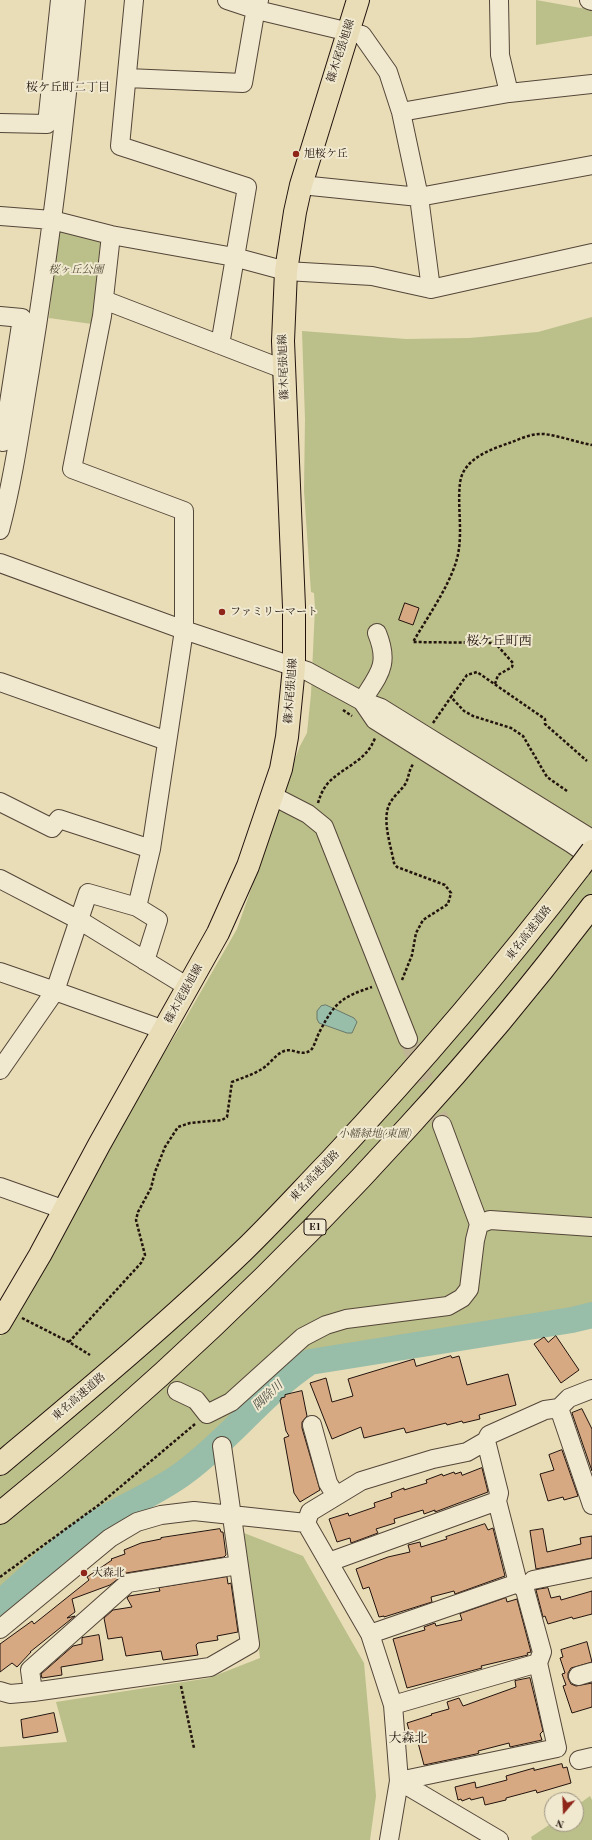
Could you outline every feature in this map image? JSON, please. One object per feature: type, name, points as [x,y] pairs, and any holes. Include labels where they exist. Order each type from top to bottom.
[{"type":"main road","name":"篠木尾張旭線","points":[[4,1317],[65,1210],[99,1145],[230,909],[248,866],[273,796],[287,737],[294,667],[294,606],[283,369],[286,271],[295,212],[301,185],[358,0]]},
{"type":"main road","name":"東名高速道路","points":[[0,1464],[166,1321],[242,1251],[296,1196],[379,1109],[446,1034],[520,945],[588,859]]},
{"type":"main road","name":"E1","points":[[0,1512],[94,1435],[186,1354],[293,1250],[360,1180],[494,1031],[555,956],[592,906]]},
{"type":"street","points":[[0,122],[47,124],[60,0]]},
{"type":"street","points":[[0,530],[15,465],[40,310],[64,124],[76,0]]},
{"type":"street","points":[[134,0],[128,78],[120,146],[247,187],[220,345]]},
{"type":"street","points":[[227,0],[258,5],[347,32],[362,35],[388,72],[400,112],[419,197],[431,289]]},
{"type":"street","points":[[499,0],[500,55],[509,93]]},
{"type":"street","points":[[128,78],[243,83],[254,19],[258,5]]},
{"type":"street","points":[[400,112],[509,93],[592,84]]},
{"type":"street","points":[[301,185],[419,197],[592,165]]},
{"type":"street","points":[[0,216],[52,220],[111,235],[234,257],[286,271],[372,276],[431,289],[592,253]]},
{"type":"street","points":[[111,235],[104,300],[72,469],[184,511],[184,630],[151,849],[137,907]]},
{"type":"street","points":[[104,300],[283,369]]},
{"type":"street","points":[[0,316],[22,318],[3,442],[0,441]]},
{"type":"street","points":[[0,563],[184,630],[294,667],[323,679],[362,701],[381,708],[592,839]]},
{"type":"street","points":[[362,701],[380,672],[384,658],[382,646],[377,633]]},
{"type":"street","points":[[0,682],[167,741]]},
{"type":"street","points":[[362,701],[375,720],[572,844],[588,859]]},
{"type":"street","points":[[273,796],[315,819],[324,827],[408,1039]]},
{"type":"street","points":[[0,802],[52,828],[59,819],[151,849]]},
{"type":"street","points":[[0,879],[79,920],[188,987]]},
{"type":"street","points":[[0,1070],[55,990],[88,893],[137,907],[158,920],[145,961]]},
{"type":"street","points":[[0,972],[55,990],[164,1030]]},
{"type":"street","points":[[177,1391],[196,1400],[207,1414],[231,1402],[303,1337],[326,1325],[346,1320],[448,1306],[462,1298],[469,1289],[475,1240],[479,1224],[442,1125]]},
{"type":"street","points":[[0,1187],[65,1210]]},
{"type":"street","points":[[479,1224],[490,1220],[592,1227]]},
{"type":"street","points":[[306,1523],[310,1512],[361,1481],[433,1458],[467,1452],[486,1441],[489,1435],[545,1410],[559,1408],[569,1398],[592,1389]]},
{"type":"street","points":[[559,1408],[592,1505]]},
{"type":"street","points":[[312,1425],[328,1484],[336,1496]]},
{"type":"street","points":[[399,1781],[557,1748],[538,1663],[542,1652],[525,1590],[526,1582],[497,1501],[499,1493],[486,1441]]},
{"type":"street","points":[[0,1691],[10,1694],[33,1692],[210,1667],[250,1644],[222,1446]]},
{"type":"street","points":[[329,1562],[497,1501]]},
{"type":"street","points":[[0,1629],[110,1538],[138,1522],[161,1515],[194,1511],[306,1523]]},
{"type":"street","points":[[306,1523],[370,1634],[393,1705],[399,1781],[389,1840]]},
{"type":"street","points":[[33,1692],[30,1670],[128,1582],[238,1565]]},
{"type":"street","points":[[370,1634],[526,1582],[592,1568]]},
{"type":"street","points":[[393,1705],[538,1663]]},
{"type":"street","points":[[399,1781],[499,1840]]},
{"type":"path","points":[[495,684],[498,675],[512,667],[513,663],[495,643],[414,642],[448,580],[456,561],[459,543],[460,482],[464,470],[472,461],[487,451],[530,436],[543,434],[592,445]]},
{"type":"path","points":[[425,735],[467,675],[477,672],[545,719],[546,724],[587,761]]},
{"type":"path","points":[[451,697],[464,710],[473,716],[511,728],[523,736],[547,777],[567,791]]},
{"type":"path","points":[[315,819],[317,804],[325,787],[348,766],[364,757],[370,750],[377,733]]},
{"type":"path","points":[[69,1342],[141,1263],[144,1255],[136,1220],[138,1212],[151,1188],[155,1172],[165,1147],[178,1127],[222,1120],[226,1117],[232,1082],[256,1073],[282,1052],[289,1050],[303,1054],[309,1052],[335,1005],[352,993],[389,990],[402,981],[412,955],[416,933],[423,920],[448,904],[451,893],[445,885],[397,867],[394,863],[386,819],[388,806],[394,796],[406,783],[409,769],[418,757]]},
{"type":"path","points":[[4,1317],[69,1342],[90,1355]]},
{"type":"path","points":[[0,1577],[100,1504],[207,1414]]},
{"type":"path","points":[[178,1671],[194,1748]]},
{"type":"green space","points":[[536,0],[592,10],[592,36],[536,45]]},
{"type":"green space","name":"桜ヶ丘公園","points":[[58,229],[101,237],[92,324],[49,318]]},
{"type":"green space","name":"小幡緑地(東園)","points":[[592,317],[592,1319],[549,1328],[290,1368],[209,1443],[162,1482],[79,1531],[0,1598],[0,1337],[110,1140],[184,1021],[237,929],[260,864],[274,813],[300,746],[307,733],[311,694],[315,608],[314,593],[311,592],[304,491],[305,419],[302,331],[406,339],[469,338],[538,332]]},
{"type":"green space","points":[[244,1533],[303,1556],[364,1663],[376,1796],[370,1840],[0,1840],[0,1747],[67,1742],[56,1702],[209,1678],[260,1658]]},
{"type":"green space","points":[[590,1796],[592,1800],[592,1840],[532,1840],[531,1837],[544,1828],[544,1832],[584,1832],[584,1800]]},
{"type":"shaded area","points":[[326,1005],[354,1018],[357,1022],[352,1033],[347,1033],[319,1023],[317,1019],[317,1011],[321,1006]]},
{"type":"building","points":[[405,603],[419,608],[413,625],[399,620]]},
{"type":"building","points":[[556,1336],[579,1370],[561,1383],[534,1344],[544,1337],[548,1342]]},
{"type":"building","points":[[451,1356],[452,1358],[459,1356],[467,1385],[508,1374],[516,1405],[479,1415],[480,1419],[463,1423],[462,1421],[447,1425],[446,1423],[406,1433],[404,1428],[364,1438],[361,1427],[332,1439],[310,1383],[326,1378],[332,1402],[353,1396],[348,1379],[414,1359],[416,1366]]},
{"type":"building","points":[[302,1391],[307,1416],[302,1422],[302,1428],[320,1490],[300,1502],[294,1493],[284,1438],[289,1436],[286,1431],[280,1400],[281,1398],[285,1397],[285,1395]]},
{"type":"building","points":[[582,1409],[592,1429],[592,1471],[572,1413]]},
{"type":"building","points":[[562,1450],[578,1496],[564,1500],[563,1497],[548,1501],[540,1474],[554,1470],[549,1455]]},
{"type":"building","points":[[482,1468],[488,1492],[435,1512],[435,1510],[424,1514],[423,1510],[394,1519],[395,1523],[376,1529],[378,1533],[351,1543],[350,1538],[337,1542],[329,1519],[348,1513],[349,1516],[375,1507],[374,1503],[392,1497],[391,1493],[404,1488],[404,1490],[427,1483],[426,1480],[442,1474],[443,1476],[454,1472],[455,1474],[461,1472],[462,1475]]},
{"type":"building","points":[[485,1524],[488,1530],[493,1528],[505,1576],[455,1594],[454,1591],[431,1597],[432,1602],[384,1617],[379,1617],[369,1587],[363,1589],[356,1569],[388,1557],[410,1552],[408,1545],[420,1542],[421,1547],[447,1539],[446,1537]]},
{"type":"building","points":[[220,1529],[221,1532],[223,1532],[226,1555],[224,1557],[126,1573],[110,1585],[72,1599],[75,1612],[67,1618],[75,1616],[30,1652],[17,1667],[12,1663],[0,1672],[0,1644],[32,1621],[34,1624],[89,1580],[87,1577],[112,1560],[111,1559],[125,1554],[124,1550],[141,1543],[161,1538]]},
{"type":"building","points":[[543,1529],[547,1552],[581,1544],[580,1538],[592,1536],[592,1558],[536,1569],[530,1531]]},
{"type":"building","points":[[227,1577],[228,1584],[231,1583],[238,1632],[217,1636],[218,1640],[198,1643],[196,1645],[198,1655],[163,1660],[161,1651],[126,1656],[122,1637],[108,1639],[104,1618],[113,1610],[132,1607],[127,1598],[129,1596],[160,1591],[159,1588]]},
{"type":"building","points":[[548,1588],[551,1598],[560,1596],[561,1600],[592,1591],[592,1614],[573,1619],[572,1617],[548,1624],[545,1616],[543,1617],[536,1590]]},
{"type":"building","points":[[506,1598],[507,1602],[517,1599],[531,1652],[527,1653],[528,1655],[481,1666],[482,1668],[407,1688],[393,1639],[425,1630],[424,1627],[435,1623],[436,1626],[462,1620],[460,1614]]},
{"type":"building","points":[[99,1635],[103,1660],[61,1667],[62,1675],[42,1678],[41,1674],[73,1646],[82,1644],[82,1638]]},
{"type":"building","points":[[587,1642],[592,1662],[571,1668],[568,1673],[568,1678],[571,1684],[576,1686],[592,1683],[592,1707],[572,1713],[563,1686],[566,1685],[562,1674],[565,1673],[560,1658],[563,1657],[561,1650]]},
{"type":"building","points":[[530,1678],[543,1731],[540,1734],[542,1740],[510,1747],[509,1743],[478,1751],[479,1753],[476,1754],[424,1765],[417,1739],[412,1740],[407,1723],[449,1709],[447,1702],[459,1698],[463,1706],[516,1687],[515,1681]]},
{"type":"building","points":[[54,1713],[58,1732],[23,1738],[21,1720]]},
{"type":"building","points":[[562,1764],[563,1768],[567,1767],[571,1783],[537,1793],[536,1790],[485,1805],[483,1797],[471,1800],[470,1798],[462,1801],[461,1799],[458,1800],[455,1787],[475,1782],[476,1788],[507,1780],[506,1776],[534,1768],[534,1770]]},
{"type":"waterway","name":"隅除川","points":[[0,1603],[57,1552],[93,1525],[163,1487],[185,1472],[217,1445],[277,1388],[310,1362],[572,1320],[592,1315]]},
{"type":"tunnel","points":[[408,1039],[442,1125]]},
{"type":"place","name":"旭桜ケ丘","points":[[296,154]]},
{"type":"place","name":"ファミリーマート","points":[[222,612]]},
{"type":"place","name":"大森北","points":[[84,1573]]},
{"type":"district","name":"桜ケ丘町二丁目","points":[[68,88]]},
{"type":"district","name":"桜ケ丘町西","points":[[499,642]]},
{"type":"district","name":"大森北","points":[[408,1739]]}]
